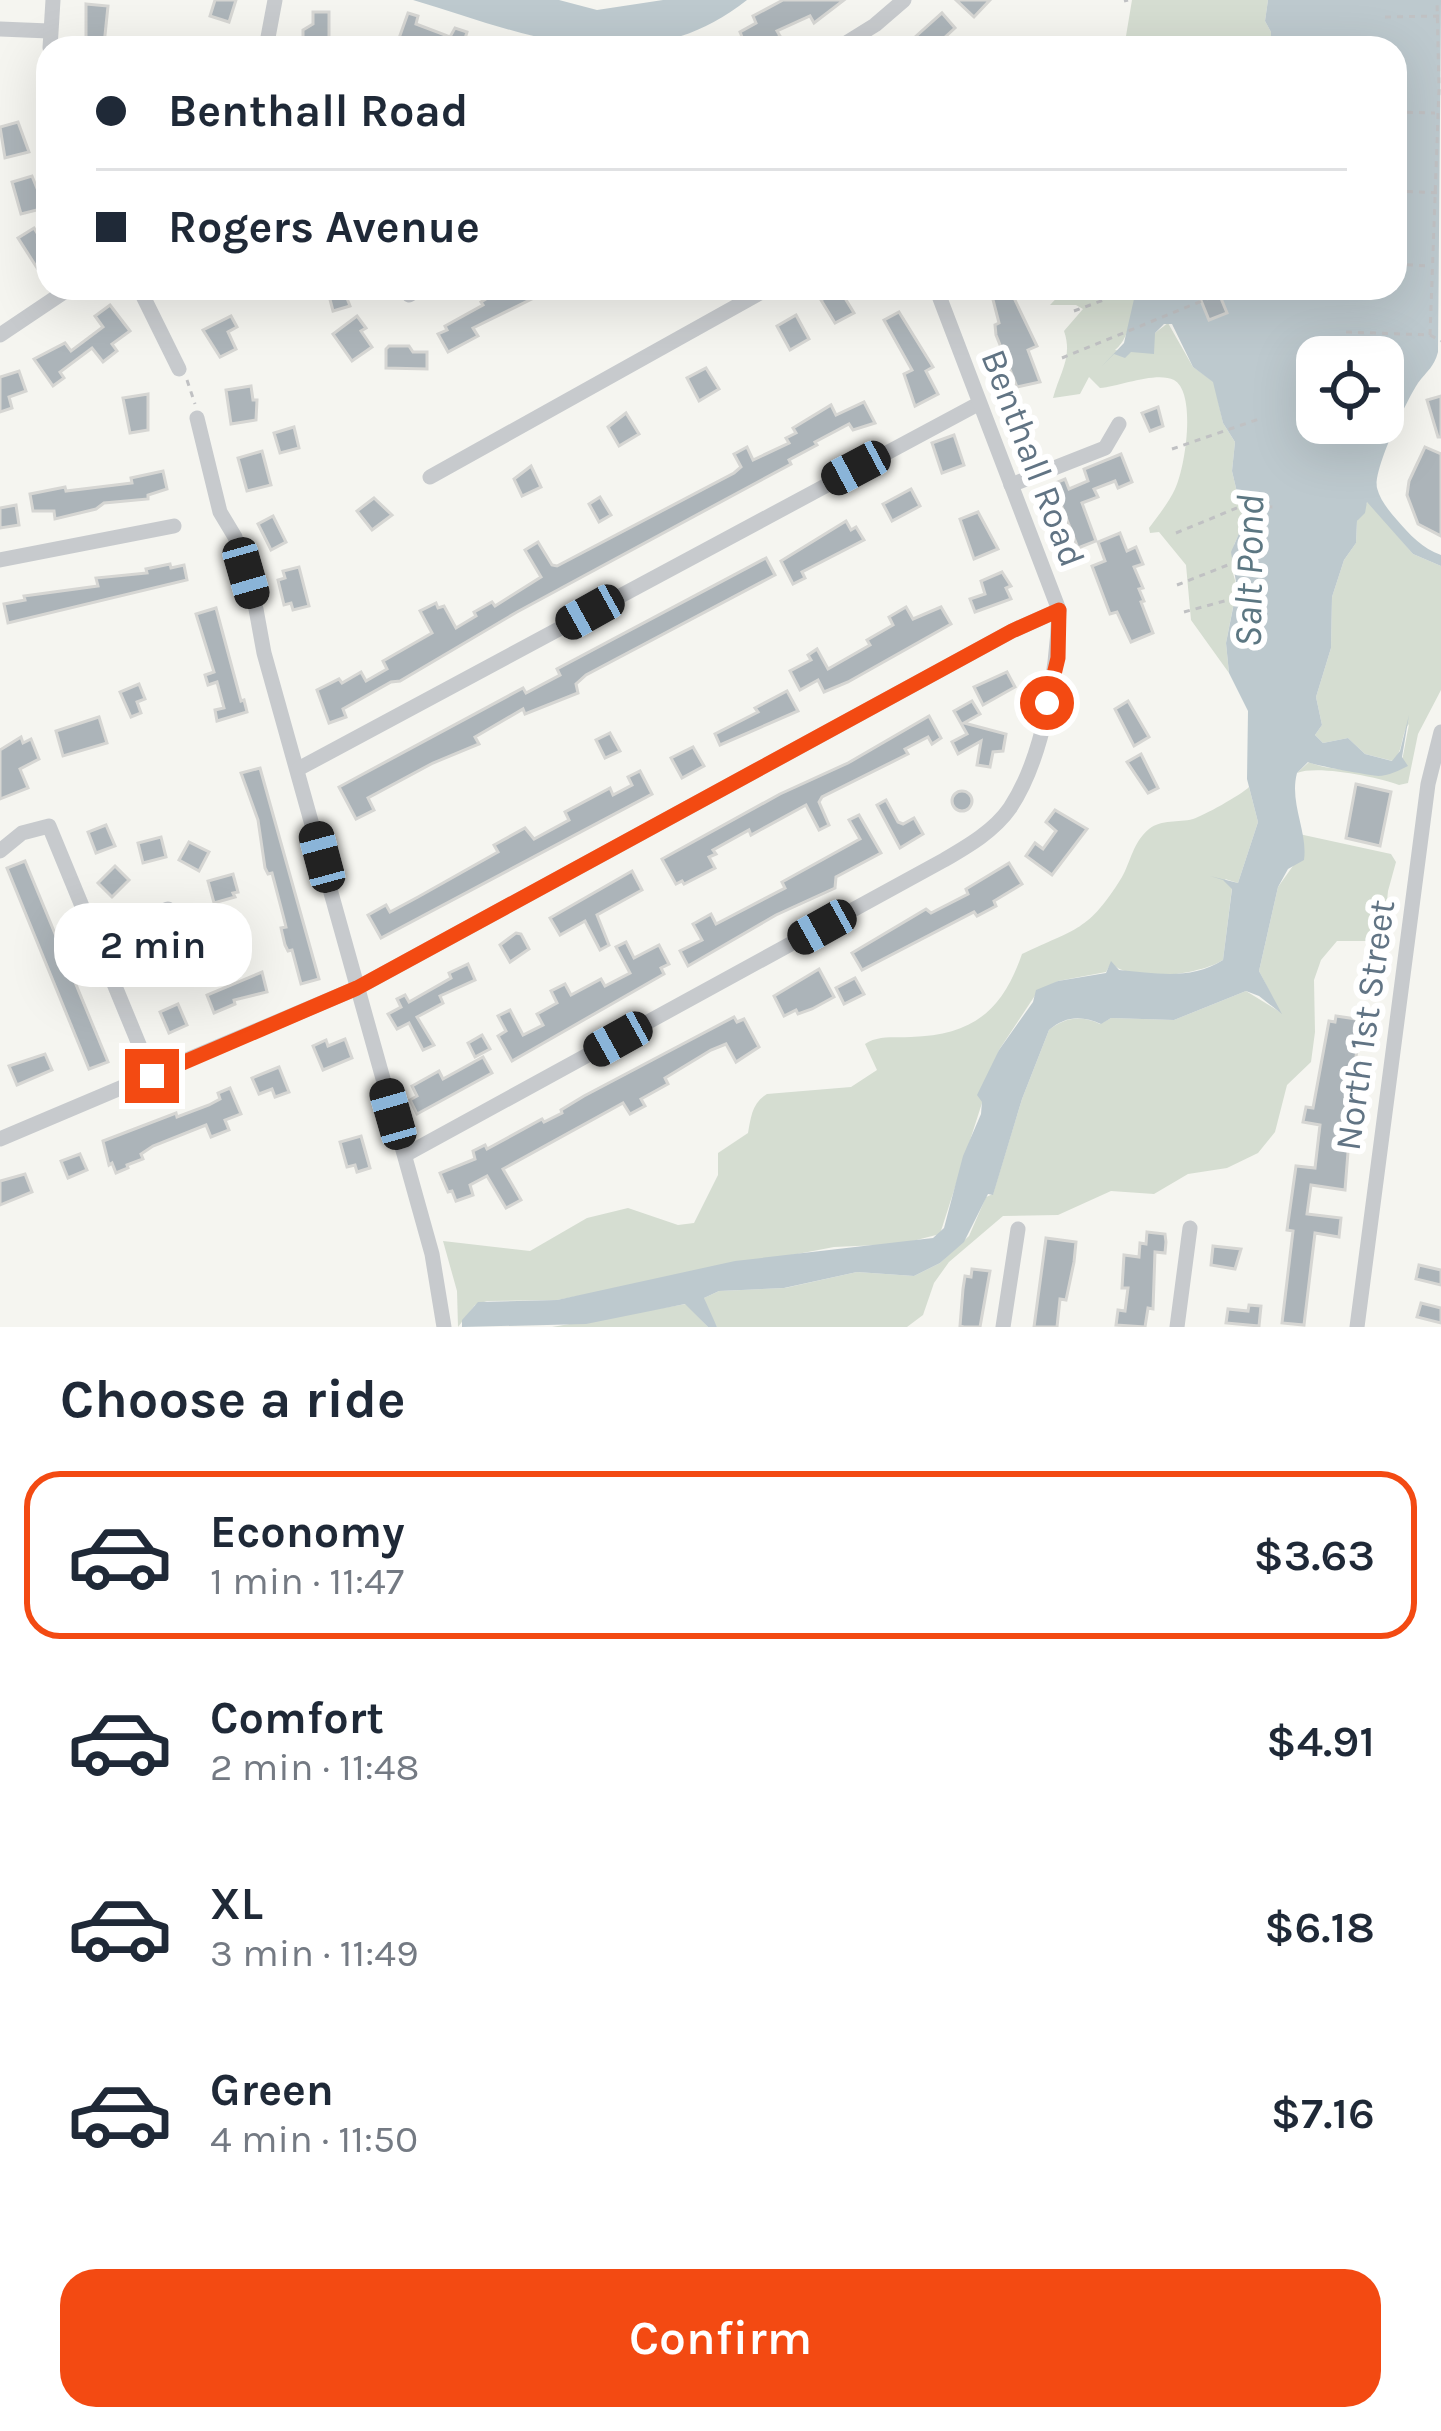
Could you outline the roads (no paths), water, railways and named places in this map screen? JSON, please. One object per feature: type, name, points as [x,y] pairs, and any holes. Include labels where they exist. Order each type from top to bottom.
[{"type":"street","points":[[50,36],[53,0]]},
{"type":"street","points":[[268,36],[275,0]]},
{"type":"street","points":[[857,36],[904,0]]},
{"type":"street","points":[[0,29],[36,36]]},
{"type":"street","points":[[0,335],[52,300]]},
{"type":"street","points":[[145,300],[179,369]]},
{"type":"street","points":[[430,477],[747,300]]},
{"type":"street","name":"Benthall Road","points":[[405,1155],[978,840],[1007,811],[1025,780],[1058,658],[1059,610],[940,300]]},
{"type":"street","points":[[298,770],[978,404]]},
{"type":"street","points":[[197,418],[220,512],[235,537],[251,591],[264,653],[405,1155],[436,1272],[444,1327]]},
{"type":"street","points":[[1011,485],[1105,448],[1119,424]]},
{"type":"street","points":[[0,560],[174,526]]},
{"type":"street","points":[[0,1139],[357,988],[1012,631],[1059,610]]},
{"type":"street","name":"North 1st Street","points":[[1357,1327],[1428,784],[1441,732]]},
{"type":"street","points":[[0,851],[22,833],[49,826],[152,1076]]},
{"type":"street","points":[[94,940],[169,909]]},
{"type":"street","points":[[1177,1327],[1190,1228]]},
{"type":"street","points":[[1003,1327],[1018,1229]]},
{"type":"water","points":[[413,0],[559,0],[597,10],[663,0],[747,0],[706,26],[679,36],[533,36]]},
{"type":"water","name":"Salt Pond","points":[[1268,0],[1441,0],[1438,352],[1404,410],[1404,336],[1296,336],[1296,444],[1389,444],[1377,488],[1406,531],[1441,555],[1441,566],[1413,554],[1367,502],[1357,521],[1356,543],[1344,560],[1332,597],[1331,648],[1316,697],[1322,725],[1315,735],[1323,743],[1348,738],[1365,754],[1392,761],[1400,751],[1409,715],[1402,757],[1408,766],[1378,776],[1308,762],[1297,773],[1295,795],[1304,860],[1288,869],[1278,887],[1259,971],[1282,1014],[1246,991],[1174,1020],[1111,1018],[1101,1024],[1074,1018],[1055,1025],[1022,1099],[993,1195],[988,1194],[964,1242],[940,1263],[914,1276],[857,1272],[784,1288],[719,1291],[704,1298],[717,1327],[708,1327],[685,1304],[586,1324],[462,1327],[462,1320],[478,1302],[557,1300],[735,1261],[933,1238],[944,1228],[963,1156],[981,1114],[977,1095],[1036,990],[1106,973],[1111,961],[1119,970],[1172,974],[1198,971],[1223,960],[1232,889],[1210,876],[1238,883],[1258,822],[1247,779],[1248,711],[1229,673],[1226,643],[1237,588],[1231,552],[1244,522],[1232,471],[1235,442],[1223,423],[1213,382],[1193,367],[1172,324],[1164,324],[1155,333],[1154,354],[1131,352],[1125,358],[1114,354],[1102,366],[1124,343],[1134,300],[1407,300],[1407,36],[1271,36],[1265,21]]}]
